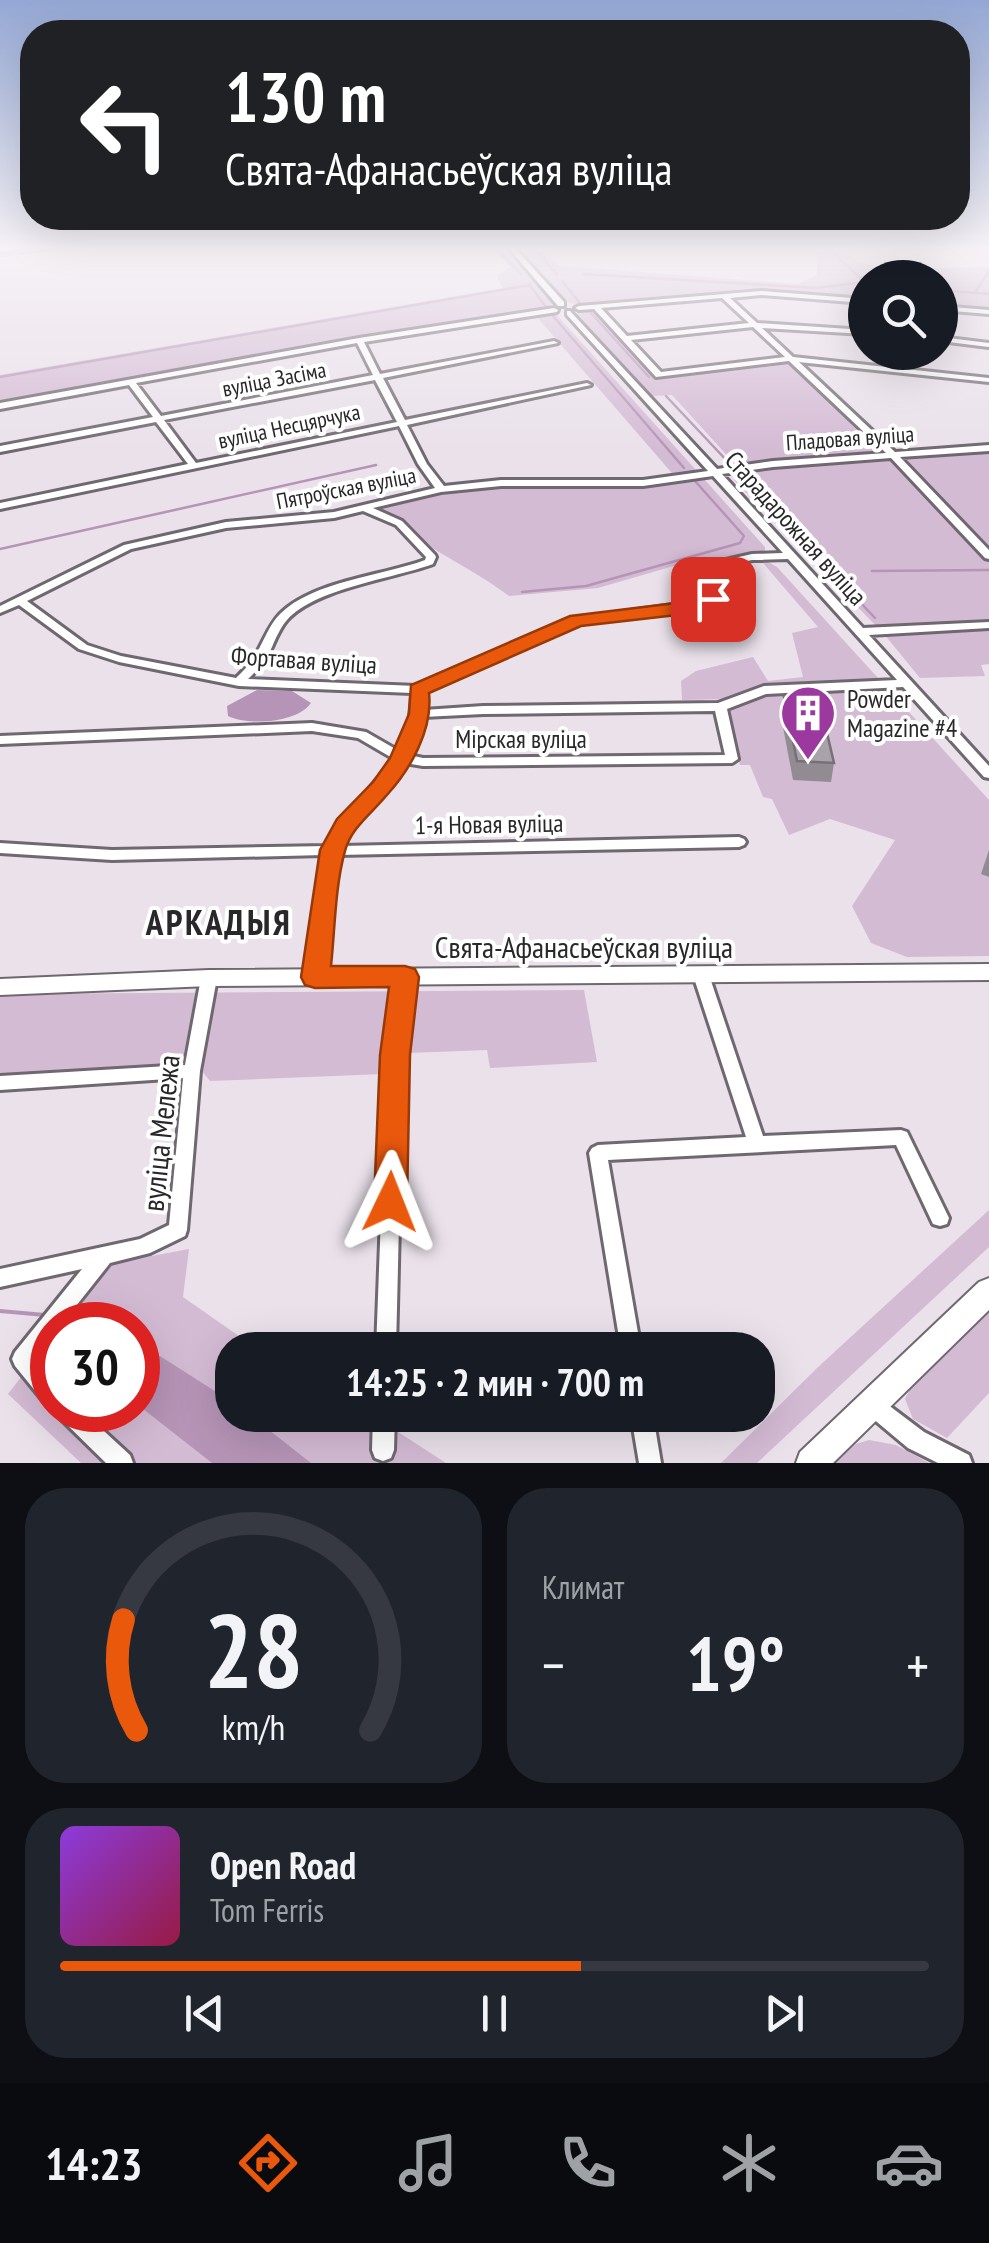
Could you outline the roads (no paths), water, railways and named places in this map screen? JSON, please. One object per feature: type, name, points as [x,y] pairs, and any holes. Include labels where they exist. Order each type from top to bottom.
[{"type":"street","points":[[0,406],[359,340],[531,314]]},
{"type":"street","name":"Старадарожная вуліца","points":[[571,314],[989,774]]},
{"type":"street","points":[[603,314],[659,375],[790,359],[989,380]]},
{"type":"street","points":[[744,314],[892,454],[989,556]]},
{"type":"street","points":[[625,338],[756,326],[848,331]]},
{"type":"street","points":[[359,340],[423,464],[441,489]]},
{"type":"street","name":"вуліца Засіма","points":[[0,449],[554,342]]},
{"type":"street","points":[[958,342],[989,345]]},
{"type":"street","points":[[131,382],[194,466]]},
{"type":"street","name":"вуліца Несцярчука","points":[[0,506],[587,385]]},
{"type":"street","name":"Пладовая вуліца","points":[[715,472],[989,448]]},
{"type":"street","name":"Пятроўская вуліца","points":[[0,610],[128,547],[226,526],[366,509],[441,489],[501,483],[643,483],[715,472]]},
{"type":"street","points":[[240,682],[258,662],[270,635],[288,612],[331,591],[382,580],[429,562],[431,557],[399,524],[366,509]]},
{"type":"street","name":"Фортавая вуліца","points":[[19,600],[98,654],[240,682],[418,690],[577,620],[704,604],[713,599],[707,575],[712,566],[752,557],[789,556]]},
{"type":"street","points":[[860,632],[989,625]]},
{"type":"street","points":[[420,714],[720,707],[764,690],[906,683]]},
{"type":"street","points":[[315,977],[332,850],[346,824],[381,788],[401,758],[420,714],[418,690]]},
{"type":"street","name":"Мірская вуліца","points":[[0,740],[312,727],[373,740],[401,758],[423,762],[732,759],[720,707]]},
{"type":"street","name":"1-я Новая вуліца","points":[[0,848],[112,855],[739,842]]},
{"type":"street","name":"Свята-Афанасьеўская вуліца","points":[[0,986],[209,978],[989,972]]},
{"type":"street","points":[[701,975],[756,1144]]},
{"type":"street","points":[[387,1332],[395,1055],[405,977]]},
{"type":"street","name":"вуліца Мележа","points":[[0,1278],[143,1247],[178,1230],[192,1070],[209,978]]},
{"type":"street","points":[[0,1082],[192,1070]]},
{"type":"street","points":[[628,1332],[598,1153],[901,1137],[940,1218]]},
{"type":"street","points":[[67,1302],[104,1256]]},
{"type":"street","points":[[811,1463],[989,1290]]},
{"type":"street","points":[[30,1349],[22,1359],[30,1369]]},
{"type":"street","points":[[872,1405],[916,1440],[961,1463]]},
{"type":"street","points":[[89,1432],[122,1463]]},
{"type":"street","points":[[384,1432],[384,1450]]},
{"type":"street","points":[[645,1432],[650,1463]]},
{"type":"waterway","points":[[0,377],[361,314]]},
{"type":"waterway","points":[[592,314],[649,377]]},
{"type":"waterway","points":[[553,316],[684,468]]},
{"type":"waterway","points":[[666,396],[729,463]]},
{"type":"waterway","points":[[0,549],[376,465]]},
{"type":"waterway","points":[[742,477],[787,525]]},
{"type":"waterway","points":[[522,592],[586,586],[740,543],[744,536],[695,481]]},
{"type":"waterway","points":[[792,530],[875,618]]},
{"type":"waterway","points":[[872,571],[989,570]]},
{"type":"waterway","points":[[0,1311],[30,1314]]},
{"type":"place","name":"Powder Magazine #4","points":[[808,762]]},
{"type":"district","name":"АРКАДЫЯ","points":[[219,922]]}]
